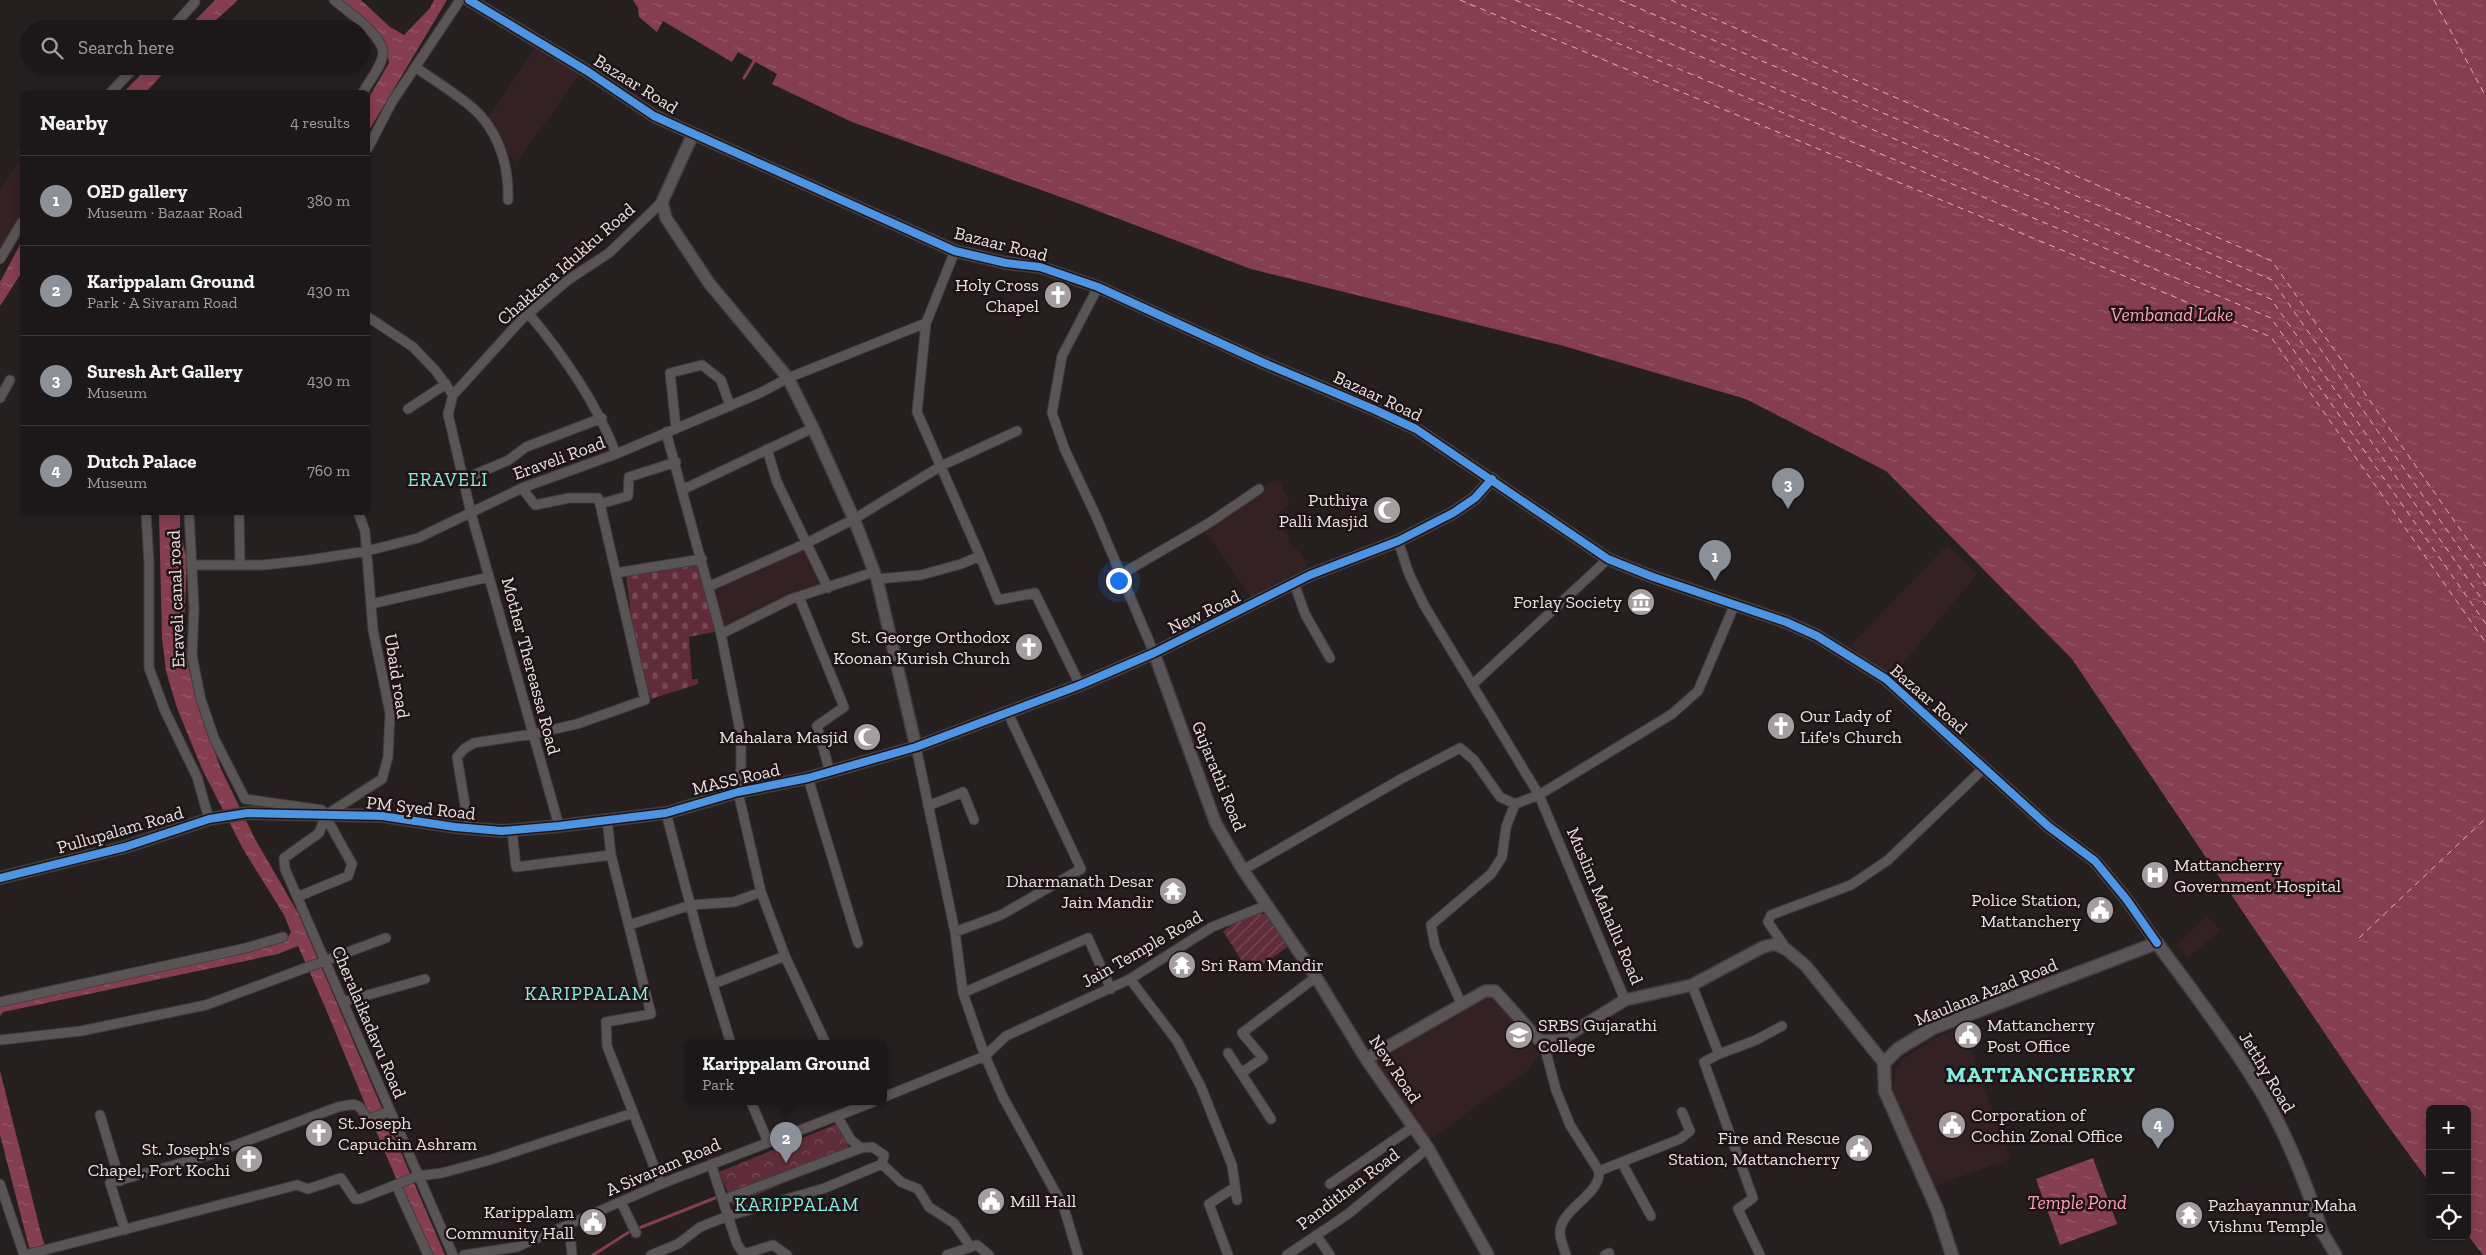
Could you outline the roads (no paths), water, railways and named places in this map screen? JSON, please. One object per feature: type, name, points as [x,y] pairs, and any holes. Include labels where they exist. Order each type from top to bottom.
[{"type":"main road","name":"Maulana Azad Road","points":[[1884,1063],[1898,1049],[1932,1028],[2157,944]]},
{"type":"main road","name":"Jetthy Road","points":[[2157,944],[2255,1081],[2277,1120],[2305,1184],[2322,1232]]},
{"type":"main road","points":[[1884,1063],[1885,1091],[1937,1209],[1952,1255]]},
{"type":"street","points":[[334,0],[357,20]]},
{"type":"street","points":[[370,144],[392,102],[460,0]]},
{"type":"street","name":"Bazaar Road","points":[[469,0],[587,70],[654,116],[692,134],[747,156],[956,251],[1006,263],[1040,267],[1098,287],[1399,421],[1416,429],[1492,479],[1608,559],[1734,606],[1786,622],[1817,636],[1886,679],[2048,826],[2095,861],[2127,900],[2157,944]]},
{"type":"street","points":[[179,20],[195,2]]},
{"type":"street","points":[[364,90],[380,65],[383,54],[381,44],[370,31]]},
{"type":"street","points":[[415,67],[479,114],[490,129],[504,160],[508,178],[508,200]]},
{"type":"street","points":[[113,90],[127,75]]},
{"type":"street","points":[[692,134],[662,202],[666,218],[709,283],[788,378],[854,519],[876,575],[916,746],[955,932],[963,993],[984,1056],[1003,1096],[1064,1208],[1078,1255]]},
{"type":"street","name":"Chakkara Idukku Road","points":[[453,395],[528,314],[568,280],[609,253],[662,202]]},
{"type":"street","points":[[0,259],[20,225]]},
{"type":"street","points":[[956,251],[926,323],[917,412],[998,600],[1035,592],[1080,685]]},
{"type":"street","points":[[1098,287],[1062,356],[1052,413],[1065,450],[1096,516],[1154,653]]},
{"type":"street","points":[[528,314],[546,335],[602,418],[616,454]]},
{"type":"street","points":[[370,321],[413,347],[436,371],[453,395],[448,414],[471,513]]},
{"type":"street","name":"Eraveli Road","points":[[191,565],[263,565],[367,551],[418,538],[522,488],[616,454],[730,406],[788,378],[926,323]]},
{"type":"street","points":[[676,428],[670,374],[702,365],[721,380],[730,406]]},
{"type":"street","points":[[0,398],[10,380]]},
{"type":"street","points":[[408,409],[446,384]]},
{"type":"street","points":[[464,479],[509,460],[526,448],[602,418]]},
{"type":"street","points":[[682,490],[813,428]]},
{"type":"street","points":[[710,586],[854,519],[941,466],[1018,431]]},
{"type":"street","points":[[666,432],[710,586],[721,634],[741,736],[741,767],[738,792],[761,892],[786,956],[824,1040]]},
{"type":"street","points":[[767,449],[777,482],[828,588]]},
{"type":"street","points":[[600,504],[628,496],[629,477],[676,462]]},
{"type":"street","name":"New Road","points":[[916,746],[1080,685],[1154,653],[1294,583],[1398,541],[1453,513],[1475,498],[1492,479]]},
{"type":"street","points":[[469,829],[457,757],[464,749],[474,743],[533,734],[578,724],[645,700],[598,498],[569,498],[536,505],[522,488]]},
{"type":"street","points":[[1120,575],[1209,523],[1259,489]]},
{"type":"street","name":"Mother Thereassa Road","points":[[471,513],[559,826]]},
{"type":"street","name":"Eraveli canal road","points":[[146,515],[150,564],[149,668],[165,711],[197,777],[209,820]]},
{"type":"street","name":"Eraveli canal road","points":[[189,515],[194,608],[192,656],[200,700],[214,738],[245,799],[322,810],[326,815]]},
{"type":"street","points":[[239,515],[240,565]]},
{"type":"street","name":"Ubaid road","points":[[326,815],[382,779],[388,757],[390,713],[373,630],[365,530],[359,515]]},
{"type":"street","name":"Muslim Mahallu Road","points":[[1398,541],[1409,574],[1424,605],[1539,794],[1625,1000],[1692,985],[1763,947],[1774,944],[1787,950]]},
{"type":"street","points":[[721,634],[799,597],[828,588],[876,575],[921,575],[961,564],[980,556]]},
{"type":"street","points":[[616,573],[702,559]]},
{"type":"street","points":[[1473,684],[1608,559]]},
{"type":"street","points":[[371,604],[489,577]]},
{"type":"street","points":[[1294,583],[1305,614],[1330,658]]},
{"type":"street","points":[[799,597],[844,707],[817,726],[830,772]]},
{"type":"street","points":[[1461,1003],[1435,946],[1431,926],[1491,874],[1502,857],[1506,827],[1515,804],[1539,794],[1672,714],[1698,691],[1734,606]]},
{"type":"street","name":"Gujarathi Road","points":[[1154,653],[1216,824],[1243,870],[1267,905]]},
{"type":"street","points":[[955,932],[1001,914],[1081,869],[1007,711]]},
{"type":"street","name":"MASS Road","points":[[559,826],[666,812],[738,792],[808,778],[916,746]]},
{"type":"street","points":[[1243,870],[1401,779],[1460,748],[1474,760],[1500,797],[1515,804]]},
{"type":"street","points":[[1884,1063],[1806,966],[1787,950],[1768,922],[1771,915],[1852,885],[1888,860],[1984,768]]},
{"type":"street","points":[[808,778],[858,943]]},
{"type":"street","points":[[928,806],[963,792],[974,820]]},
{"type":"street","points":[[666,812],[730,1040]]},
{"type":"street","name":"Pullupalam Road","points":[[0,878],[125,847],[209,820],[248,813]]},
{"type":"street","name":"PM Syed Road","points":[[248,813],[382,816],[469,829],[512,830],[559,826]]},
{"type":"street","points":[[297,897],[348,876],[352,864],[326,815]]},
{"type":"street","name":"Cheralaikadavu Road","points":[[326,815],[319,833],[284,858],[285,870],[322,960],[343,1002],[416,1177],[452,1255]]},
{"type":"street","points":[[607,819],[611,855],[651,1014],[606,1022],[607,1046],[660,1184]]},
{"type":"street","points":[[512,830],[516,867],[611,855]]},
{"type":"street","points":[[629,925],[691,905],[734,902],[761,892]]},
{"type":"street","name":"New Road","points":[[1267,905],[1316,977],[1366,1059],[1428,1148],[1488,1255]]},
{"type":"street","name":"Jain Temple Road","points":[[984,1056],[1006,1036],[1111,989],[1212,927],[1267,905]]},
{"type":"street","points":[[0,1002],[246,948],[283,937]]},
{"type":"street","points":[[0,1040],[81,1031],[206,1005],[322,960],[386,938]]},
{"type":"street","points":[[963,993],[1088,938],[1111,989]]},
{"type":"street","points":[[713,984],[786,956]]},
{"type":"street","points":[[1241,1073],[1262,1058],[1242,1033],[1316,977]]},
{"type":"street","points":[[343,1002],[425,979]]},
{"type":"street","points":[[1130,979],[1177,1041],[1197,1079],[1232,1165],[1237,1200]]},
{"type":"street","points":[[1692,985],[1719,1054]]},
{"type":"street","points":[[1366,1059],[1485,991],[1495,991],[1538,1039],[1543,1041],[1560,1040],[1625,1000]]},
{"type":"street","points":[[1760,1255],[1738,1209],[1753,1198],[1704,1062],[1719,1054],[1756,1040],[1782,1026]]},
{"type":"street","points":[[1543,1041],[1556,1090],[1570,1125],[1599,1171],[1598,1182],[1562,1226],[1561,1237],[1566,1255]]},
{"type":"street","points":[[1228,1052],[1270,1119]]},
{"type":"street","points":[[887,1096],[984,1056]]},
{"type":"street","points":[[124,1230],[110,1183],[203,1157],[338,1107],[356,1104],[361,1107],[367,1120],[389,1111]]},
{"type":"street","points":[[752,1105],[768,1142]]},
{"type":"street","name":"A Sivaram Road","points":[[464,1255],[517,1247],[660,1184],[837,1116],[851,1106]]},
{"type":"street","points":[[1599,1171],[1680,1140],[1690,1130],[1682,1112]]},
{"type":"street","points":[[0,1184],[27,1254],[297,1185],[308,1189],[341,1178],[355,1199],[396,1186],[416,1177],[442,1173],[490,1160],[633,1113]]},
{"type":"street","points":[[100,1115],[120,1180]]},
{"type":"street","points":[[837,1116],[851,1140],[861,1148]]},
{"type":"street","points":[[1330,1184],[1413,1127]]},
{"type":"street","points":[[723,1200],[861,1148],[872,1147],[884,1155],[882,1164]]},
{"type":"street","name":"Pandithan Road","points":[[1291,1254],[1348,1214],[1428,1148]]},
{"type":"street","points":[[1622,1163],[1651,1216]]},
{"type":"street","points":[[711,1164],[742,1254],[773,1246],[787,1255]]},
{"type":"street","points":[[651,1255],[678,1244],[700,1227],[728,1216],[825,1188],[882,1164]]},
{"type":"street","points":[[882,1164],[901,1182],[918,1189],[930,1207],[954,1223],[970,1246]]},
{"type":"street","points":[[396,1186],[428,1255]]},
{"type":"street","points":[[1228,1255],[1209,1204],[1235,1187]]},
{"type":"street","points":[[621,1202],[634,1230]]},
{"type":"street","points":[[569,1225],[572,1255]]},
{"type":"street","points":[[2322,1232],[2336,1255]]},
{"type":"street","points":[[1316,1235],[1330,1255]]},
{"type":"street","points":[[947,1255],[977,1244],[989,1255]]},
{"type":"water","points":[[215,0],[238,0],[216,20],[196,20]]},
{"type":"water","points":[[340,0],[361,0],[390,27],[404,35],[430,8],[434,0],[447,0],[370,129],[370,96],[389,63],[387,48],[370,27],[370,20],[363,20]]},
{"type":"water","name":"Vembanad Lake","points":[[633,0],[2486,0],[2486,1255],[2483,1255],[2471,1239],[2471,1105],[2426,1105],[2426,1178],[2380,1115],[2072,659],[1886,471],[1746,399],[1560,345],[1251,269],[1077,203],[852,122],[772,84],[777,74],[738,52],[732,62],[663,21],[657,32],[639,17],[638,8]]},
{"type":"water","points":[[140,75],[162,75],[148,90],[126,90]]},
{"type":"water","points":[[20,245],[20,275],[0,306],[0,282]]},
{"type":"water","points":[[159,515],[180,515],[180,531],[187,560],[184,628],[188,665],[199,709],[221,769],[255,839],[298,913],[445,1255],[431,1255],[396,1178],[298,946],[278,954],[3,1012],[0,1016],[0,1005],[241,951],[288,937],[291,932],[284,915],[243,849],[202,769],[177,708],[166,671],[162,638]]},
{"type":"water","points":[[0,1071],[48,1255],[33,1255],[32,1249],[29,1247],[0,1135]]},
{"type":"water","name":"Temple Pond","points":[[2093,1158],[2117,1224],[2060,1245],[2036,1179]]},
{"type":"waterway","points":[[744,78],[756,58]]},
{"type":"waterway","points":[[593,1255],[629,1232],[715,1198]]},
{"type":"place","name":"Holy Cross Chapel","points":[[1058,295]]},
{"type":"place","name":"Suresh Art Gallery","points":[[1788,509]]},
{"type":"place","name":"Puthiya Palli Masjid","points":[[1387,510]]},
{"type":"place","name":"OED gallery","points":[[1715,581]]},
{"type":"place","name":"Forlay Society","points":[[1641,602]]},
{"type":"place","name":"St. George Orthodox Koonan Kurish Church","points":[[1029,647]]},
{"type":"place","name":"Our Lady of Life's Church","points":[[1781,726]]},
{"type":"place","name":"Mahalara Masjid","points":[[867,737]]},
{"type":"place","name":"Mattancherry Government Hospital","points":[[2155,875]]},
{"type":"place","name":"Dharmanath Desar Jain Mandir","points":[[1173,891]]},
{"type":"place","name":"Police Station, Mattanchery","points":[[2100,910]]},
{"type":"place","name":"Sri Ram Mandir","points":[[1182,965]]},
{"type":"place","name":"SRBS Gujarathi College","points":[[1519,1035]]},
{"type":"place","name":"Mattancherry Post Office","points":[[1968,1035]]},
{"type":"place","name":"Corporation of Cochin Zonal Office","points":[[1952,1125]]},
{"type":"place","name":"St.Joseph Capuchin Ashram","points":[[319,1133]]},
{"type":"place","name":"Fire and Rescue Station, Mattancherry","points":[[1859,1148]]},
{"type":"place","name":"Dutch Palace","points":[[2158,1149]]},
{"type":"place","name":"St. Joseph's Chapel, Fort Kochi","points":[[249,1159]]},
{"type":"place","name":"Karippalam Ground","points":[[786,1163]]},
{"type":"place","name":"Mill Hall","points":[[991,1201]]},
{"type":"place","name":"Pazhayannur Maha Vishnu Temple","points":[[2189,1215]]},
{"type":"place","name":"Karippalam Community Hall","points":[[593,1222]]},
{"type":"district","name":"ERAVELI","points":[[448,479]]},
{"type":"district","name":"KARIPPALAM","points":[[587,993]]},
{"type":"district","name":"MATTANCHERRY","points":[[2041,1074]]},
{"type":"district","name":"KARIPPALAM","points":[[797,1204]]}]
